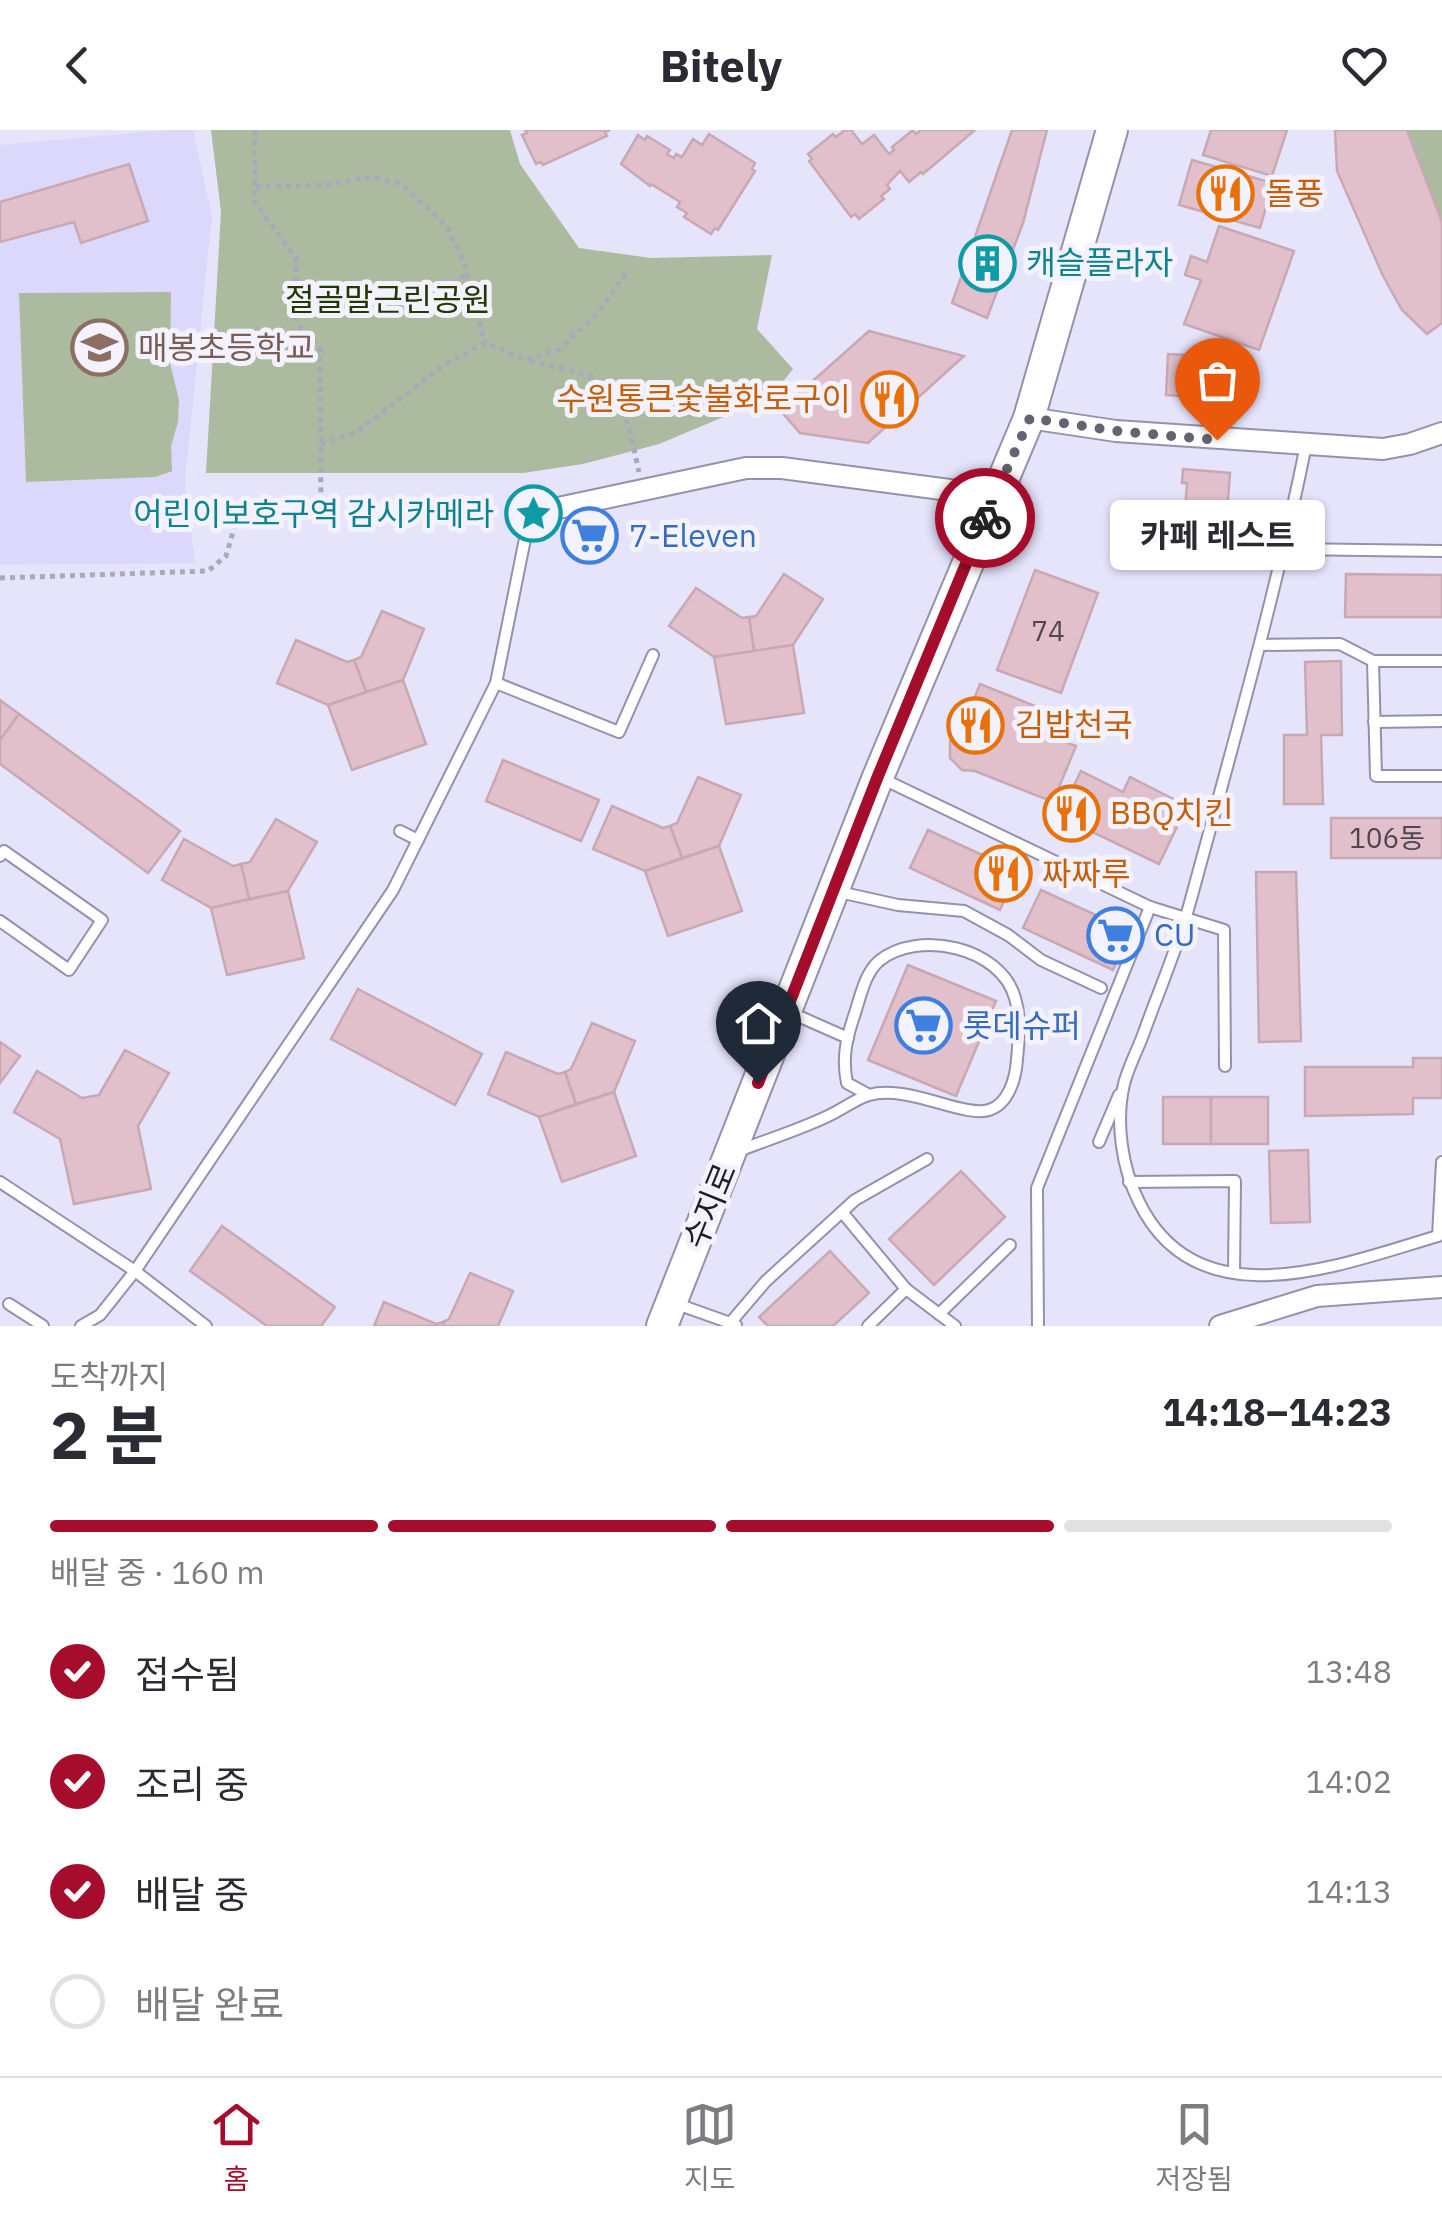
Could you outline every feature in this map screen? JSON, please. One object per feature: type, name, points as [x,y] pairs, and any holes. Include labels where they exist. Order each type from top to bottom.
[{"type":"main road","name":"수지로","points":[[667,1314],[878,776],[1030,418],[1112,130]]},
{"type":"street","points":[[1030,418],[1116,431],[1383,448],[1442,433]]},
{"type":"street","points":[[530,514],[746,468],[782,468],[995,496]]},
{"type":"street","points":[[1220,1326],[1317,1296],[1442,1287]]},
{"type":"lane","points":[[1099,1142],[1186,917],[1285,548],[1306,445]]},
{"type":"lane","points":[[81,1326],[100,1315],[135,1271],[393,890],[496,682],[530,514]]},
{"type":"lane","points":[[1285,548],[1442,550]]},
{"type":"lane","points":[[1260,645],[1340,644],[1373,661],[1442,662]]},
{"type":"lane","points":[[496,682],[619,732],[652,655]]},
{"type":"lane","points":[[1373,661],[1376,776],[1442,776]]},
{"type":"lane","points":[[1374,722],[1442,721]]},
{"type":"lane","points":[[878,776],[1150,907],[1224,930],[1225,1066]]},
{"type":"lane","points":[[400,831],[418,840]]},
{"type":"lane","points":[[0,856],[4,851],[102,920],[69,970],[0,921]]},
{"type":"lane","points":[[833,890],[898,906],[964,910],[1041,960],[1102,988]]},
{"type":"lane","points":[[1038,1326],[1037,1188],[1150,907]]},
{"type":"lane","points":[[938,944],[966,952],[995,969],[1015,995],[1020,1028],[1016,1067],[1006,1098],[990,1110],[973,1110],[912,1094],[870,1094],[847,1083],[842,1062],[866,981],[878,962],[905,948],[938,944]]},
{"type":"lane","points":[[786,1011],[848,1038]]},
{"type":"lane","points":[[1124,1085],[1123,1152],[1129,1182],[1152,1222],[1186,1257],[1208,1268],[1308,1274],[1438,1236],[1442,1162]]},
{"type":"lane","points":[[730,1154],[827,1117],[870,1094]]},
{"type":"lane","points":[[667,1314],[734,1324],[766,1281],[854,1200],[926,1159]]},
{"type":"lane","points":[[1129,1182],[1235,1181],[1234,1272]]},
{"type":"lane","points":[[0,1182],[135,1271],[206,1326]]},
{"type":"lane","points":[[842,1212],[906,1289],[955,1326]]},
{"type":"lane","points":[[939,1314],[1010,1246]]},
{"type":"lane","points":[[868,1326],[906,1289]]},
{"type":"lane","points":[[9,1304],[43,1326]]},
{"type":"path","points":[[256,130],[254,203],[296,258],[296,322],[320,349],[321,517]]},
{"type":"path","points":[[256,188],[325,185],[370,177],[401,184],[446,225],[466,274],[484,342]]},
{"type":"path","points":[[527,360],[559,349],[598,313],[629,268]]},
{"type":"path","points":[[296,307],[340,311],[408,303],[446,288],[466,274]]},
{"type":"path","points":[[484,342],[527,360],[598,380],[614,395],[625,418],[644,491]]},
{"type":"path","points":[[321,444],[357,432],[445,364],[484,342]]},
{"type":"path","points":[[0,578],[208,572],[226,556],[237,518]]},
{"type":"shaded area","name":"매봉초등학교","points":[[193,130],[212,216],[185,481],[195,563],[0,565],[0,145]]},
{"type":"green space","name":"절골말근린공원","points":[[211,130],[510,130],[520,164],[579,248],[651,258],[772,255],[757,329],[793,369],[771,397],[659,444],[583,464],[523,473],[206,473],[221,212]]},
{"type":"green space","points":[[1407,130],[1442,130],[1442,222]]},
{"type":"green space","points":[[171,292],[170,363],[179,400],[171,446],[172,471],[155,477],[26,482],[19,293]]},
{"type":"building","points":[[525,130],[610,130],[605,132],[607,136],[543,165],[536,164],[522,135],[527,133]]},
{"type":"building","points":[[851,130],[862,144],[874,135],[889,154],[913,130],[916,134],[921,130],[975,130],[909,182],[900,171],[887,185],[890,189],[881,196],[884,199],[859,219],[855,214],[851,217],[809,161],[812,159],[808,154],[833,134],[836,137]]},
{"type":"building","name":"캐슬플라자","points":[[1012,130],[1047,130],[1023,223],[987,318],[952,303]]},
{"type":"building","points":[[1211,130],[1287,130],[1272,176],[1203,155]]},
{"type":"building","points":[[1335,130],[1407,130],[1442,222],[1442,323],[1427,334],[1402,310],[1383,276],[1337,171]]},
{"type":"building","points":[[709,134],[755,163],[755,171],[718,230],[715,228],[711,234],[684,217],[687,213],[677,207],[680,202],[621,164],[638,135],[670,150],[667,154],[674,158],[676,154],[682,157],[693,139],[702,145]]},
{"type":"building","name":"돌풍","points":[[1192,160],[1273,183],[1260,228],[1179,205]]},
{"type":"building","points":[[129,164],[148,221],[81,243],[74,222],[0,242],[0,202]]},
{"type":"building","points":[[1219,226],[1294,251],[1259,350],[1184,324],[1201,280],[1185,275],[1191,256],[1207,262]]},
{"type":"building","points":[[869,331],[964,356],[868,443],[800,433],[780,410]]},
{"type":"building","points":[[1168,354],[1203,356],[1201,397],[1166,395]]},
{"type":"building","points":[[1183,469],[1230,473],[1224,553],[1182,550],[1187,483],[1182,483]]},
{"type":"building","points":[[1035,570],[1098,593],[1061,693],[997,670]]},
{"type":"building","points":[[784,574],[823,599],[793,645],[754,651],[749,617],[756,616]]},
{"type":"building","points":[[1346,574],[1442,575],[1442,617],[1345,617]]},
{"type":"building","points":[[696,588],[742,618],[749,617],[754,651],[714,657],[669,626]]},
{"type":"building","points":[[382,611],[424,629],[403,680],[366,692],[354,660],[361,657]]},
{"type":"building","points":[[296,640],[347,662],[354,660],[366,692],[328,705],[277,683]]},
{"type":"building","points":[[793,645],[804,713],[726,724],[714,657]]},
{"type":"building","points":[[1341,661],[1342,735],[1321,735],[1323,804],[1284,804],[1284,735],[1307,735],[1305,662]]},
{"type":"building","points":[[403,680],[426,744],[352,770],[328,705]]},
{"type":"building","points":[[980,684],[1035,706],[1025,731],[1042,738],[1043,733],[1076,746],[1053,802],[975,771],[962,770],[950,758],[950,741],[962,729]]},
{"type":"building","points":[[0,700],[19,714],[0,740]]},
{"type":"building","points":[[19,714],[180,831],[148,873],[0,764],[0,740]]},
{"type":"building","points":[[503,760],[599,800],[581,841],[486,801]]},
{"type":"building","points":[[1081,771],[1123,792],[1130,777],[1187,806],[1159,864],[1059,816]]},
{"type":"building","points":[[698,777],[741,795],[719,846],[682,858],[670,826],[677,823]]},
{"type":"building","points":[[612,806],[663,828],[670,826],[682,858],[645,871],[593,849]]},
{"type":"building","points":[[1331,818],[1442,818],[1442,858],[1331,858]]},
{"type":"building","points":[[276,819],[317,842],[288,891],[249,899],[241,864],[250,862]]},
{"type":"building","points":[[928,830],[1017,871],[1000,910],[910,868]]},
{"type":"building","points":[[184,839],[233,866],[241,864],[249,899],[211,908],[162,880]]},
{"type":"building","points":[[719,846],[742,911],[668,936],[645,871]]},
{"type":"building","points":[[1256,872],[1296,872],[1301,1041],[1259,1042]]},
{"type":"building","points":[[1041,890],[1131,931],[1113,970],[1023,928]]},
{"type":"building","points":[[288,891],[304,958],[227,975],[211,908]]},
{"type":"building","points":[[908,965],[996,1001],[956,1096],[868,1060]]},
{"type":"building","points":[[358,989],[482,1054],[455,1105],[331,1039]]},
{"type":"building","points":[[592,1023],[635,1041],[614,1092],[576,1104],[565,1072],[571,1069]]},
{"type":"building","points":[[0,1042],[20,1056],[0,1083]]},
{"type":"building","points":[[125,1050],[169,1073],[138,1126],[151,1189],[74,1204],[60,1139],[14,1112],[37,1071],[82,1098],[99,1095]]},
{"type":"building","points":[[506,1052],[558,1074],[565,1072],[576,1104],[539,1117],[488,1094]]},
{"type":"building","points":[[1413,1058],[1442,1058],[1442,1098],[1413,1098],[1413,1114],[1305,1116],[1305,1067],[1413,1067]]},
{"type":"building","points":[[614,1092],[636,1156],[562,1182],[539,1117]]},
{"type":"building","points":[[1163,1097],[1211,1097],[1211,1144],[1163,1144]]},
{"type":"building","points":[[1211,1097],[1268,1097],[1268,1144],[1211,1144]]},
{"type":"building","points":[[1308,1150],[1310,1222],[1271,1223],[1269,1151]]},
{"type":"building","points":[[961,1171],[1005,1217],[934,1285],[889,1239]]},
{"type":"building","points":[[222,1226],[335,1307],[321,1326],[267,1326],[190,1271]]},
{"type":"building","points":[[830,1251],[869,1293],[833,1326],[768,1326],[759,1317]]},
{"type":"building","points":[[470,1273],[513,1291],[498,1326],[444,1326]]},
{"type":"building","points":[[384,1302],[436,1324],[443,1322],[444,1326],[374,1326]]},
{"type":"way so far","points":[[985,518],[1030,418],[1217,440]]},
{"type":"place","name":"돌풍","points":[[1226,194]]},
{"type":"place","name":"캐슬플라자","points":[[987,263]]},
{"type":"place","name":"매봉초등학교","points":[[99,348]]},
{"type":"place","name":"수원통큰숯불화로구이","points":[[890,399]]},
{"type":"place","name":"카페 레스트","points":[[1217,440]]},
{"type":"place","name":"어린이보호구역 감시카메라","points":[[533,514]]},
{"type":"place","name":"7-Eleven","points":[[590,536]]},
{"type":"place","name":"김밥천국","points":[[976,725]]},
{"type":"place","name":"BBQ치킨","points":[[1071,813]]},
{"type":"place","name":"짜짜루","points":[[1003,874]]},
{"type":"place","name":"CU","points":[[1115,935]]},
{"type":"place","name":"롯데슈퍼","points":[[924,1026]]},
{"type":"route","points":[[758,1083],[878,776],[985,518]]}]
